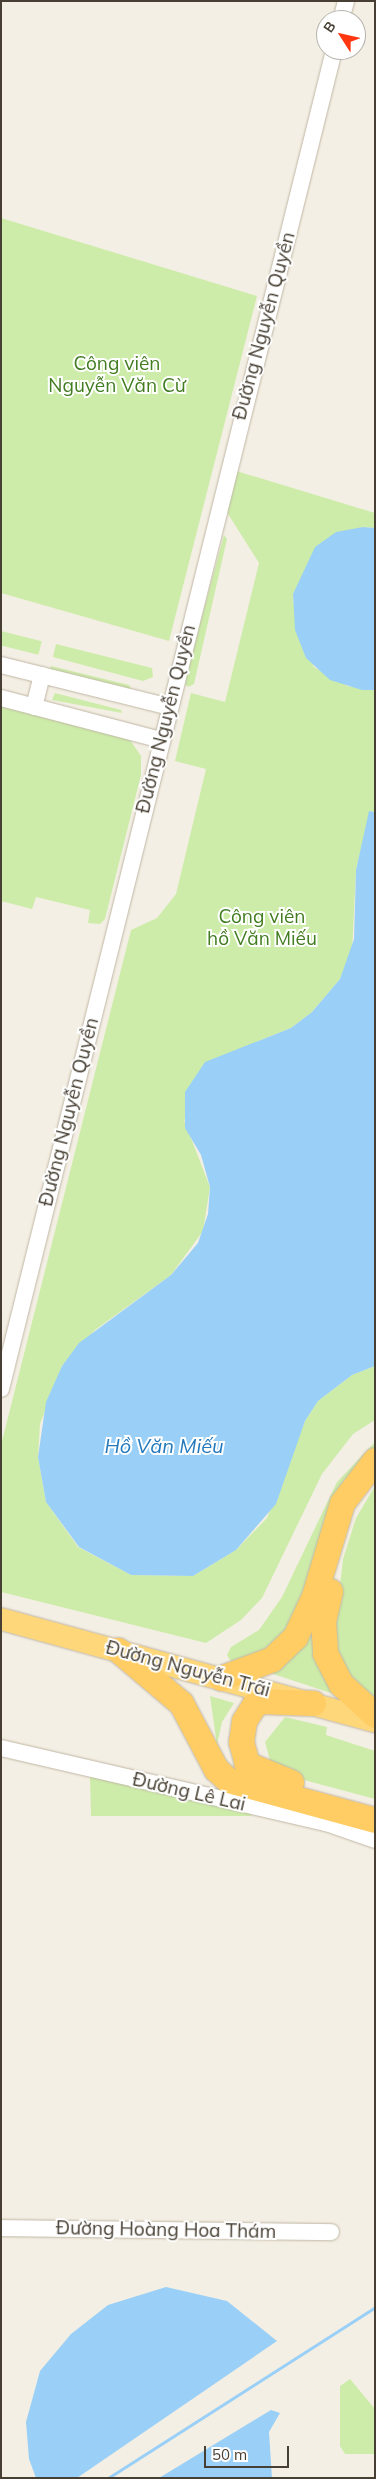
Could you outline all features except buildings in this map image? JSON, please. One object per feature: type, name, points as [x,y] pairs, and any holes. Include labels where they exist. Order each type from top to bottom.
[{"type":"highway","points":[[221,1678],[272,1659],[295,1637],[314,1596],[342,1503],[375,1460]]},
{"type":"highway","points":[[375,1478],[349,1522],[322,1633],[335,1675],[375,1715]]},
{"type":"highway","name":"Đường Nguyễn Trãi","points":[[1,1619],[375,1721]]},
{"type":"highway","points":[[118,1650],[181,1703],[212,1762],[228,1780],[375,1820]]},
{"type":"highway","points":[[313,1703],[267,1701],[254,1705],[242,1729],[244,1759],[269,1776],[375,1806]]},
{"type":"street","name":"Đường Nguyễn Quyền","points":[[1,1389],[332,60]]},
{"type":"street","points":[[1,665],[170,707]]},
{"type":"street","points":[[34,707],[42,674]]},
{"type":"street","points":[[1,698],[161,740]]},
{"type":"street","name":"Đường Lê Lai","points":[[1,1748],[326,1822],[375,1840]]},
{"type":"street","name":"Đường Hoàng Hoa Thám","points":[[1,2228],[332,2232]]},
{"type":"green space","name":"Công viên Nguyễn Văn Cừ","points":[[1,218],[257,296],[169,641],[1,593]]},
{"type":"green space","name":"Công viên hồ Văn Miếu","points":[[233,470],[375,513],[375,528],[363,527],[293,594],[296,630],[314,667],[347,686],[375,690],[375,812],[370,811],[356,870],[352,953],[340,979],[312,1012],[291,1028],[256,1042],[184,1120],[210,1187],[203,1231],[171,1275],[95,1330],[62,1366],[40,1424],[38,1457],[46,1502],[78,1547],[131,1575],[193,1576],[236,1550],[267,1518],[305,1421],[318,1401],[352,1375],[375,1366],[375,1420],[353,1434],[322,1474],[262,1598],[241,1620],[206,1643],[1,1592],[1,1445],[131,930],[157,918],[176,894],[206,769],[175,761],[191,693],[225,702],[259,563],[223,506]]},
{"type":"green space","points":[[224,535],[227,539],[194,684],[188,687],[184,683]]},
{"type":"green space","points":[[1,631],[42,641],[38,655],[1,645]]},
{"type":"green space","points":[[56,644],[152,668],[153,677],[143,681],[53,657]]},
{"type":"green space","points":[[51,666],[129,685],[132,690],[49,673]]},
{"type":"green space","points":[[55,693],[121,710],[122,713],[52,700]]},
{"type":"green space","points":[[1,703],[128,737],[141,756],[141,775],[105,919],[100,924],[88,923],[90,910],[36,897],[32,909],[1,901]]},
{"type":"green space","points":[[375,1442],[375,1452],[321,1548],[282,1643],[236,1663],[230,1660],[227,1655],[231,1647],[259,1630],[282,1597],[337,1482]]},
{"type":"green space","points":[[375,1486],[375,1701],[366,1699],[332,1656],[343,1559],[356,1518]]},
{"type":"green space","points":[[310,1628],[340,1696],[264,1671]]},
{"type":"green space","points":[[210,1696],[234,1703],[222,1722],[217,1745]]},
{"type":"green space","points":[[285,1717],[327,1727],[326,1735],[375,1751],[375,1799],[289,1776],[271,1764],[265,1742]]},
{"type":"green space","points":[[90,1776],[251,1812],[251,1816],[91,1816]]},
{"type":"green space","points":[[350,2379],[375,2409],[375,2454],[345,2454],[340,2446],[340,2386]]},
{"type":"water","points":[[363,527],[375,528],[375,690],[362,690],[330,680],[306,658],[295,630],[293,594],[315,547],[336,532]]},
{"type":"water","name":"Hồ Văn Miếu","points":[[369,811],[375,812],[375,1366],[352,1375],[318,1401],[305,1421],[276,1504],[236,1550],[193,1576],[131,1575],[79,1547],[46,1502],[38,1457],[46,1402],[62,1366],[79,1343],[171,1275],[198,1243],[208,1214],[210,1187],[201,1155],[185,1128],[185,1092],[205,1062],[291,1028],[312,1012],[340,979],[354,939],[356,870]]},
{"type":"water","points":[[166,2287],[227,2301],[277,2341],[77,2478],[36,2478],[29,2459],[26,2422],[40,2371],[71,2334],[108,2305]]},
{"type":"water","points":[[271,2410],[280,2413],[269,2432],[272,2478],[159,2478]]},
{"type":"waterway","points":[[108,2478],[375,2307]]}]
